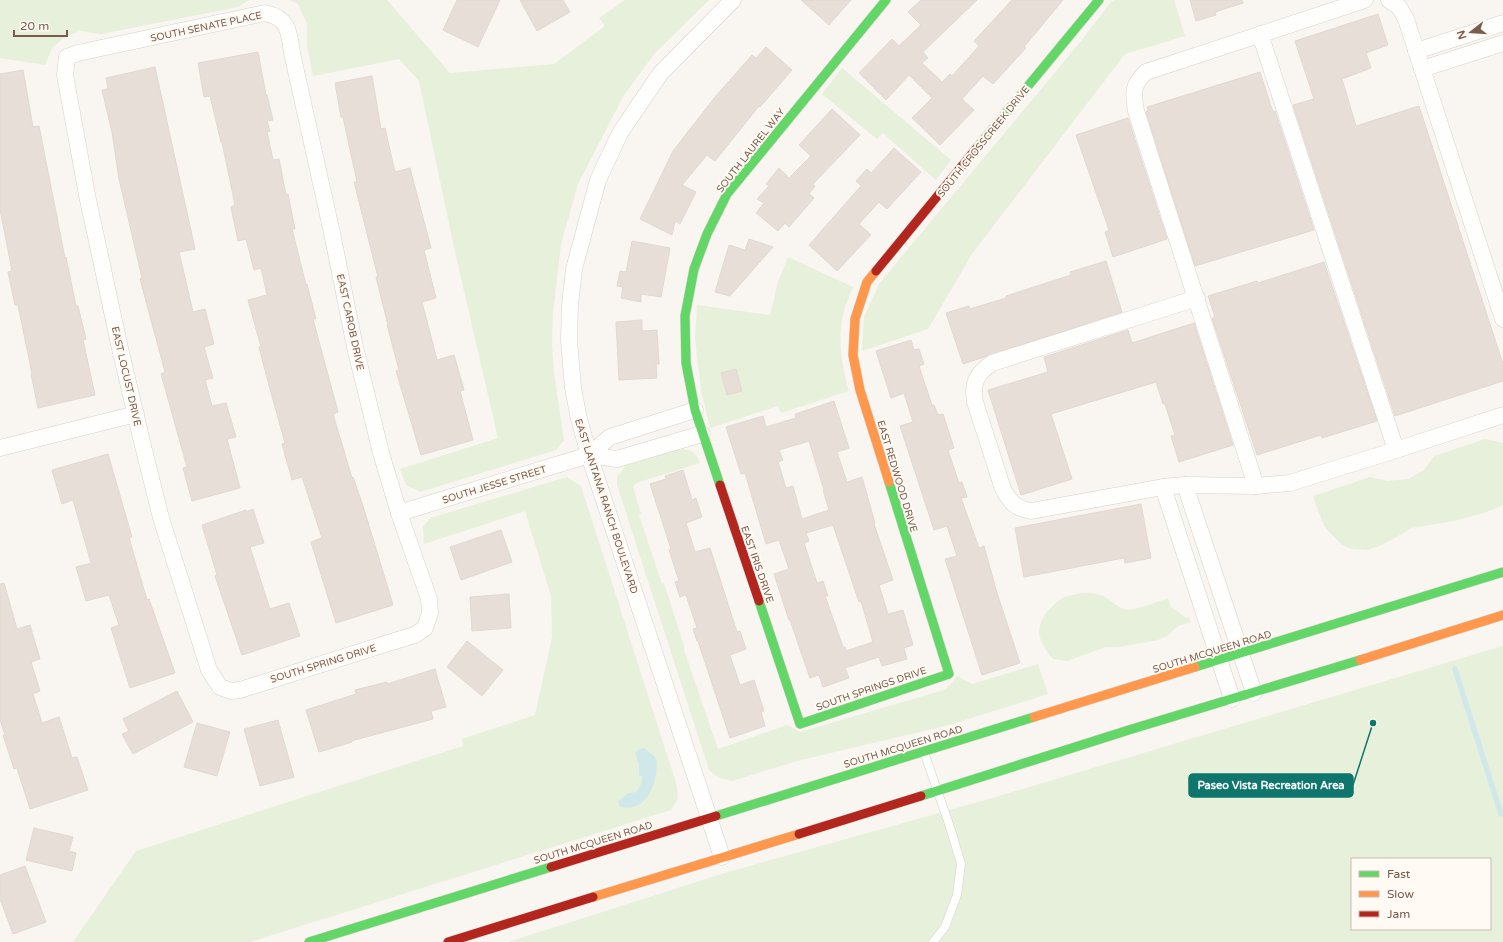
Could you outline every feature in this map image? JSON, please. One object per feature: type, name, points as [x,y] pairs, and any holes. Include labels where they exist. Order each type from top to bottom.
[{"type":"main road","name":"SOUTH LAUREL WAY","points":[[695,410],[686,363],[685,316],[694,269],[707,234],[727,194],[886,0]]},
{"type":"main road","name":"SOUTH CROSSCREEK DRIVE","points":[[867,282],[1099,0]]},
{"type":"main road","name":"EAST REDWOOD DRIVE","points":[[867,282],[855,318],[853,355],[860,390],[949,674]]},
{"type":"main road","name":"EAST IRIS DRIVE","points":[[695,410],[800,724]]},
{"type":"main road","name":"SOUTH MCQUEEN ROAD","points":[[309,942],[1503,572]]},
{"type":"main road","points":[[448,942],[937,791],[1132,729],[1503,616]]},
{"type":"main road","name":"SOUTH SPRINGS DRIVE","points":[[800,724],[949,674]]},
{"type":"street","name":"EAST LANTANA RANCH BOULEVARD","points":[[722,857],[588,455],[573,388],[569,340],[570,305],[574,269],[598,180],[620,132],[660,74],[732,0]]},
{"type":"street","points":[[1256,486],[1136,111],[1133,93],[1138,79],[1146,72],[1365,0]]},
{"type":"street","points":[[1389,0],[1399,7],[1406,19],[1503,319]]},
{"type":"street","name":"SOUTH SENATE PLACE","points":[[67,57],[78,53],[265,13],[276,15]]},
{"type":"street","name":"EAST CAROB DRIVE","points":[[276,15],[288,29],[355,347],[381,453],[399,513],[429,599],[430,613],[425,628]]},
{"type":"street","points":[[1416,51],[1503,23]]},
{"type":"street","points":[[1481,30],[1487,49]]},
{"type":"street","points":[[1260,34],[1396,450]]},
{"type":"street","points":[[1422,69],[1503,43]]},
{"type":"street","name":"EAST LOCUST DRIVE","points":[[67,57],[64,75],[67,93],[119,344],[164,525],[209,670],[220,687]]},
{"type":"street","points":[[1196,298],[992,363],[982,369],[975,380],[973,391],[975,402],[1003,489],[1010,500],[1019,509],[1031,511],[1163,487],[1185,485],[1256,486],[1296,481],[1503,415]]},
{"type":"street","name":"SOUTH JESSE STREET","points":[[399,513],[588,455],[610,437],[695,410]]},
{"type":"street","points":[[0,448],[136,414]]},
{"type":"street","name":"SOUTH JESSE STREET","points":[[588,455],[617,459],[702,434]]},
{"type":"street","points":[[1185,485],[1254,693]]},
{"type":"street","points":[[1163,487],[1232,699]]},
{"type":"street","points":[[1189,566],[1210,560]]},
{"type":"street","name":"SOUTH SPRING DRIVE","points":[[220,687],[231,691],[240,690],[388,642],[415,636],[425,628]]},
{"type":"lane","points":[[924,751],[950,828],[960,864],[955,901],[945,927],[933,942]]},
{"type":"green space","points":[[0,0],[249,0],[238,7],[101,34],[80,31],[65,37],[52,48],[45,65],[0,58]]},
{"type":"green space","points":[[290,0],[387,0],[450,73],[554,64],[605,26],[599,18],[625,0],[709,0],[655,53],[624,95],[578,184],[561,244],[553,313],[552,345],[554,373],[564,440],[556,450],[420,492],[406,485],[400,469],[498,438],[455,252],[419,81],[399,59],[313,76],[307,46],[307,24],[298,4]]},
{"type":"green space","points":[[1114,0],[1174,0],[1185,36],[1125,54],[972,254],[928,329],[862,351],[864,317],[879,284]]},
{"type":"green space","points":[[842,68],[951,160],[936,180],[883,133],[877,139],[822,94]]},
{"type":"green space","points":[[788,257],[853,287],[843,316],[840,338],[844,373],[849,391],[781,413],[778,406],[710,428],[701,390],[695,339],[697,305],[770,315],[778,282]]},
{"type":"green space","points":[[1485,439],[1503,443],[1503,505],[1484,513],[1454,521],[1412,528],[1384,544],[1368,550],[1351,549],[1341,544],[1324,526],[1313,496],[1370,477],[1388,481],[1408,479],[1424,470],[1434,456]]},
{"type":"green space","points":[[679,449],[687,450],[695,454],[700,463],[636,483],[633,487],[641,514],[639,515],[662,584],[664,583],[685,649],[684,650],[718,749],[787,725],[800,732],[944,690],[957,676],[972,684],[1038,664],[1048,694],[949,725],[801,760],[732,781],[719,778],[709,770],[617,485],[617,477],[626,465]]},
{"type":"green space","points":[[567,477],[581,486],[677,786],[678,798],[671,810],[250,942],[73,942],[136,851],[463,746],[462,739],[535,715],[552,637],[551,596],[525,511],[424,544],[423,527],[430,518]]},
{"type":"green space","points":[[1081,593],[1100,595],[1121,608],[1128,610],[1168,598],[1171,607],[1186,618],[1189,617],[1191,622],[1178,626],[1167,636],[1158,640],[1119,647],[1106,647],[1067,661],[1053,659],[1045,648],[1040,637],[1040,625],[1054,604],[1067,596]]},
{"type":"green space","points":[[1503,646],[1503,942],[508,942],[728,872],[982,801]]},
{"type":"water","points":[[644,748],[654,756],[657,762],[653,787],[646,799],[641,803],[628,808],[620,807],[618,801],[629,793],[636,792],[641,785],[642,776],[639,776],[639,764],[635,753],[637,750]]},
{"type":"building","points":[[457,0],[500,0],[478,47],[443,30]]},
{"type":"building","points":[[520,0],[563,0],[570,12],[537,31]]},
{"type":"building","points":[[801,0],[851,0],[829,25]]},
{"type":"building","points":[[921,0],[977,0],[923,52],[928,58],[922,63],[942,82],[950,74],[952,76],[979,46],[974,41],[1012,0],[1063,0],[1024,47],[1026,48],[993,84],[983,76],[962,99],[974,110],[940,145],[912,118],[932,98],[909,75],[886,100],[859,73],[892,39],[899,46],[921,25],[908,12]]},
{"type":"building","points":[[1190,0],[1242,0],[1243,3],[1215,12],[1216,15],[1196,21]]},
{"type":"building","points":[[1378,14],[1388,45],[1366,53],[1371,68],[1342,79],[1356,126],[1419,106],[1503,364],[1503,381],[1395,416],[1293,105],[1314,99],[1295,41]]},
{"type":"building","points":[[766,47],[792,70],[760,107],[759,106],[715,161],[707,155],[682,185],[696,192],[680,224],[675,221],[672,235],[640,219],[673,151],[715,97],[752,55],[756,58]]},
{"type":"building","points":[[258,52],[266,95],[273,120],[267,121],[270,131],[267,132],[273,160],[279,159],[286,195],[288,194],[295,229],[292,229],[316,319],[313,319],[338,412],[333,414],[393,605],[336,623],[311,542],[322,538],[302,477],[292,480],[282,444],[285,443],[248,300],[267,295],[261,268],[254,270],[246,239],[238,241],[231,207],[235,205],[222,142],[210,96],[204,97],[198,63]]},
{"type":"building","points":[[155,67],[195,249],[179,252],[193,312],[205,309],[214,344],[204,347],[213,378],[205,380],[212,406],[226,403],[236,437],[227,439],[240,488],[192,501],[183,468],[187,467],[161,374],[165,372],[140,279],[142,278],[119,179],[112,132],[102,90],[108,89],[106,78]]},
{"type":"building","points":[[23,70],[33,127],[39,126],[65,258],[66,257],[76,306],[78,306],[86,339],[83,340],[95,395],[38,408],[18,305],[15,305],[8,272],[12,271],[0,209],[0,74]]},
{"type":"building","points":[[1260,72],[1273,112],[1275,111],[1314,230],[1195,266],[1146,112],[1148,111],[1147,107]]},
{"type":"building","points":[[372,76],[381,129],[385,128],[395,172],[410,168],[431,248],[424,250],[436,298],[422,302],[437,360],[454,355],[464,390],[460,391],[473,440],[421,455],[396,371],[399,370],[376,277],[378,277],[354,182],[357,182],[343,117],[341,117],[335,83]]},
{"type":"building","points":[[832,109],[860,135],[813,184],[815,186],[809,194],[814,198],[789,227],[785,223],[778,231],[756,213],[764,203],[757,199],[769,186],[766,184],[779,168],[789,178],[811,156],[799,145]]},
{"type":"building","points":[[1128,118],[1167,239],[1113,257],[1105,232],[1109,230],[1076,135]]},
{"type":"building","points":[[894,148],[921,172],[887,209],[879,202],[859,224],[871,235],[837,271],[809,245],[861,186],[856,181],[867,169],[871,173]]},
{"type":"building","points":[[749,239],[773,247],[730,296],[715,292],[729,245],[745,250]]},
{"type":"building","points":[[632,241],[670,248],[661,297],[641,294],[641,302],[621,298],[623,287],[617,286],[620,271],[626,272]]},
{"type":"building","points":[[1106,261],[1122,312],[963,364],[946,313],[969,306],[970,309],[1006,298],[1006,296],[1071,275],[1070,272]]},
{"type":"building","points":[[1324,262],[1377,421],[1322,438],[1321,435],[1257,455],[1212,318],[1215,317],[1208,296],[1257,281],[1258,283]]},
{"type":"building","points":[[642,320],[642,331],[657,330],[659,364],[656,364],[657,378],[619,380],[616,322]]},
{"type":"building","points":[[1194,323],[1233,445],[1179,462],[1171,436],[1175,435],[1156,382],[1051,414],[1072,479],[1021,495],[988,390],[1048,372],[1044,357],[1128,330],[1132,343]]},
{"type":"building","points":[[911,340],[914,350],[919,349],[924,364],[919,366],[932,405],[934,405],[938,415],[943,414],[954,448],[948,450],[959,483],[962,482],[967,497],[961,498],[979,548],[984,546],[997,593],[1020,663],[982,675],[945,559],[957,556],[947,526],[934,530],[900,426],[913,422],[904,393],[891,398],[876,351]]},
{"type":"building","points":[[736,369],[742,391],[727,395],[721,373]]},
{"type":"building","points":[[834,401],[849,448],[837,452],[847,482],[862,477],[875,523],[874,524],[893,580],[879,585],[888,614],[903,610],[913,645],[904,648],[907,659],[882,666],[879,657],[845,668],[849,678],[823,687],[819,675],[810,678],[774,574],[789,569],[779,540],[766,544],[745,473],[741,474],[726,427],[763,416],[766,427],[796,418],[795,414]],"holes":[[[809,441],[829,510],[802,519],[793,486],[786,488],[778,462],[783,460],[779,450]],[[833,525],[859,602],[861,601],[873,642],[846,651],[845,647],[843,647],[825,596],[828,596],[823,581],[817,583],[804,543],[809,541],[806,533]]]},
{"type":"building","points":[[108,454],[132,537],[129,538],[147,600],[149,599],[175,673],[130,688],[111,628],[119,625],[109,595],[86,601],[76,567],[91,563],[73,500],[62,504],[52,470]]},
{"type":"building","points":[[683,470],[692,500],[696,498],[702,517],[686,523],[695,552],[710,548],[737,632],[740,631],[746,649],[730,655],[740,685],[754,680],[764,711],[761,712],[765,726],[730,738],[693,629],[697,628],[686,595],[680,597],[675,582],[679,581],[669,550],[671,549],[650,484],[666,479],[665,476]]},
{"type":"building","points":[[1141,504],[1151,558],[1125,563],[1124,558],[1024,577],[1015,528]]},
{"type":"building","points":[[253,509],[264,543],[250,547],[270,609],[289,603],[300,636],[242,655],[215,576],[217,575],[202,525]]},
{"type":"building","points":[[501,530],[512,562],[461,580],[450,547]]},
{"type":"building","points":[[4,583],[17,629],[30,625],[40,659],[31,662],[40,691],[33,694],[42,723],[59,717],[72,758],[77,757],[88,790],[30,809],[17,768],[14,769],[3,735],[5,735],[0,720],[0,584]]},
{"type":"building","points":[[509,594],[511,628],[472,631],[470,597]]},
{"type":"building","points":[[467,641],[503,670],[482,696],[447,667]]},
{"type":"building","points":[[435,669],[446,707],[431,711],[433,719],[351,741],[352,742],[319,752],[306,710],[356,694],[355,690],[387,682],[387,684]]},
{"type":"building","points":[[177,691],[193,722],[133,754],[122,734],[129,731],[123,719]]},
{"type":"building","points":[[278,720],[294,777],[260,786],[244,729]]},
{"type":"building","points":[[197,723],[230,732],[217,776],[184,767]]},
{"type":"building","points":[[34,828],[73,837],[69,851],[76,853],[72,871],[26,860]]},
{"type":"building","points":[[25,866],[46,922],[13,934],[0,899],[0,875]]},
{"type":"waterway","points":[[1455,669],[1501,814]]},
{"type":"traffic: fast","points":[[720,485],[695,410],[686,363],[685,316],[694,269],[707,234],[727,194],[886,0]]},
{"type":"traffic: fast","points":[[976,149],[1099,0]]},
{"type":"traffic: fast","points":[[759,601],[800,724],[949,674],[889,482]]},
{"type":"traffic: fast","points":[[1195,667],[1503,572]]},
{"type":"traffic: fast","points":[[921,796],[1132,729],[1360,660]]},
{"type":"traffic: fast","points":[[716,816],[1034,717]]},
{"type":"traffic: fast","points":[[309,942],[551,867]]},
{"type":"traffic: slow","points":[[876,271],[867,282],[855,319],[853,355],[860,390],[889,482]]},
{"type":"traffic: slow","points":[[1360,660],[1503,615]]},
{"type":"traffic: slow","points":[[1034,717],[1195,667]]},
{"type":"traffic: slow","points":[[593,897],[799,834]]},
{"type":"traffic: jam","points":[[876,271],[976,149]]},
{"type":"traffic: jam","points":[[720,485],[759,601]]},
{"type":"traffic: jam","points":[[799,834],[921,796]]},
{"type":"traffic: jam","points":[[551,867],[716,816]]},
{"type":"traffic: jam","points":[[448,942],[593,897]]},
{"type":"place","name":"Paseo Vista Recreation Area","points":[[1373,723]]}]
